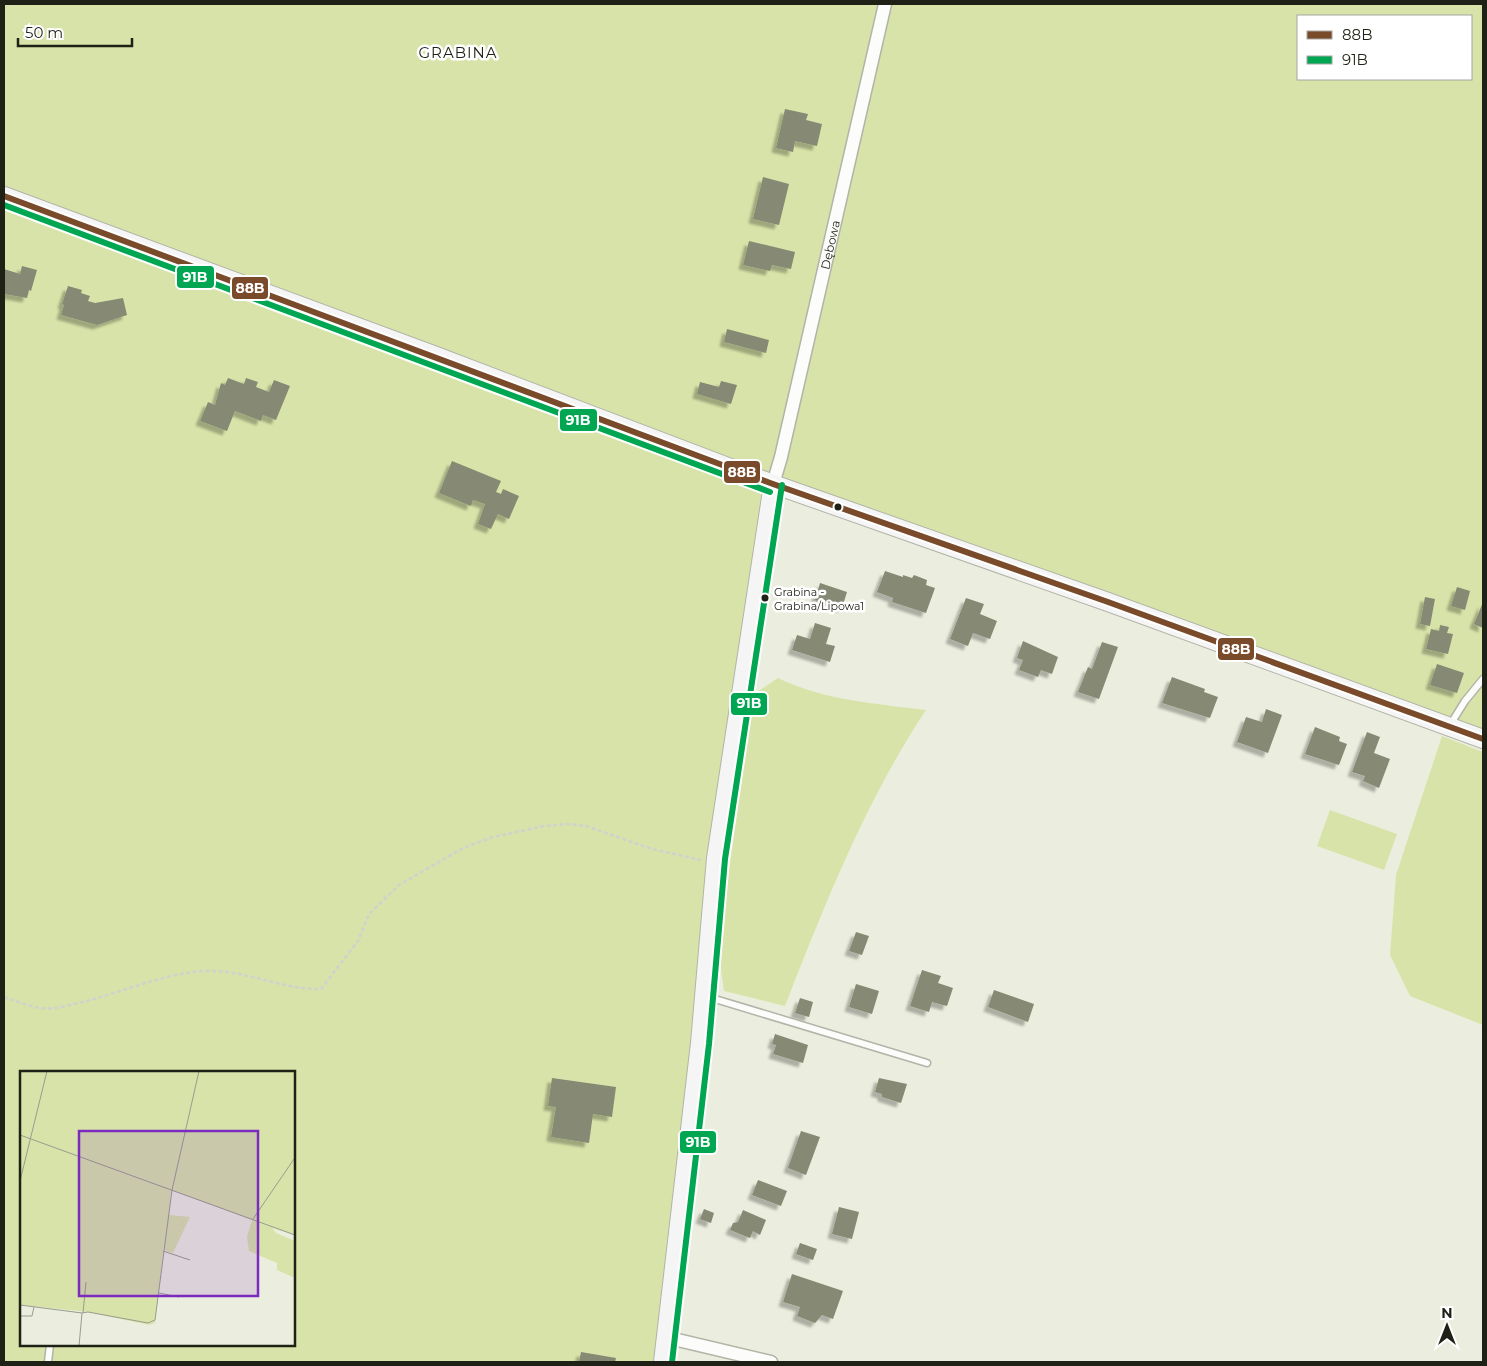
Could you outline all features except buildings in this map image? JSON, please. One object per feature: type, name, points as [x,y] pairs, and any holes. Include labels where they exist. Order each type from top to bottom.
[{"type":"street","name":"Dębowa","points":[[773,484],[781,457],[885,4]]},
{"type":"street","points":[[4,196],[436,356],[773,484],[1483,739]]},
{"type":"street","points":[[663,1362],[704,996],[716,858],[773,484]]},
{"type":"street","points":[[665,1337],[771,1362]]},
{"type":"lane","points":[[1449,726],[1465,700],[1483,679]]},
{"type":"lane","points":[[704,996],[927,1063]]},
{"type":"lane","points":[[48,1362],[50,1346]]},
{"type":"path","points":[[4,997],[41,1008],[63,1007],[117,994],[183,973],[208,971],[256,978],[301,990],[321,989],[358,941],[369,914],[399,885],[463,848],[509,832],[568,824],[586,826],[652,849],[699,861],[716,858]]},
{"type":"green space","points":[[4,4],[1483,4],[1483,748],[768,484],[662,1362],[4,1362]]},
{"type":"green space","points":[[778,678],[813,691],[850,700],[926,710],[904,745],[865,817],[831,892],[785,1006],[724,991],[718,948],[754,694]]},
{"type":"green space","points":[[1442,736],[1483,752],[1483,1025],[1410,996],[1390,955],[1396,875]]},
{"type":"green space","points":[[1330,810],[1397,834],[1384,870],[1317,846]]},
{"type":"transit line","name":"88B","points":[[4,196],[773,484],[1108,602],[1483,739]]},
{"type":"transit line","name":"91B","points":[[4,205],[770,492]]},
{"type":"transit line","name":"91B","points":[[672,1362],[709,1044],[725,859],[782,485]]},
{"type":"place","name":"Grabina - Grabina/Lipowa1","points":[[765,598]]},
{"type":"district","name":"GRABINA","points":[[458,52]]}]
